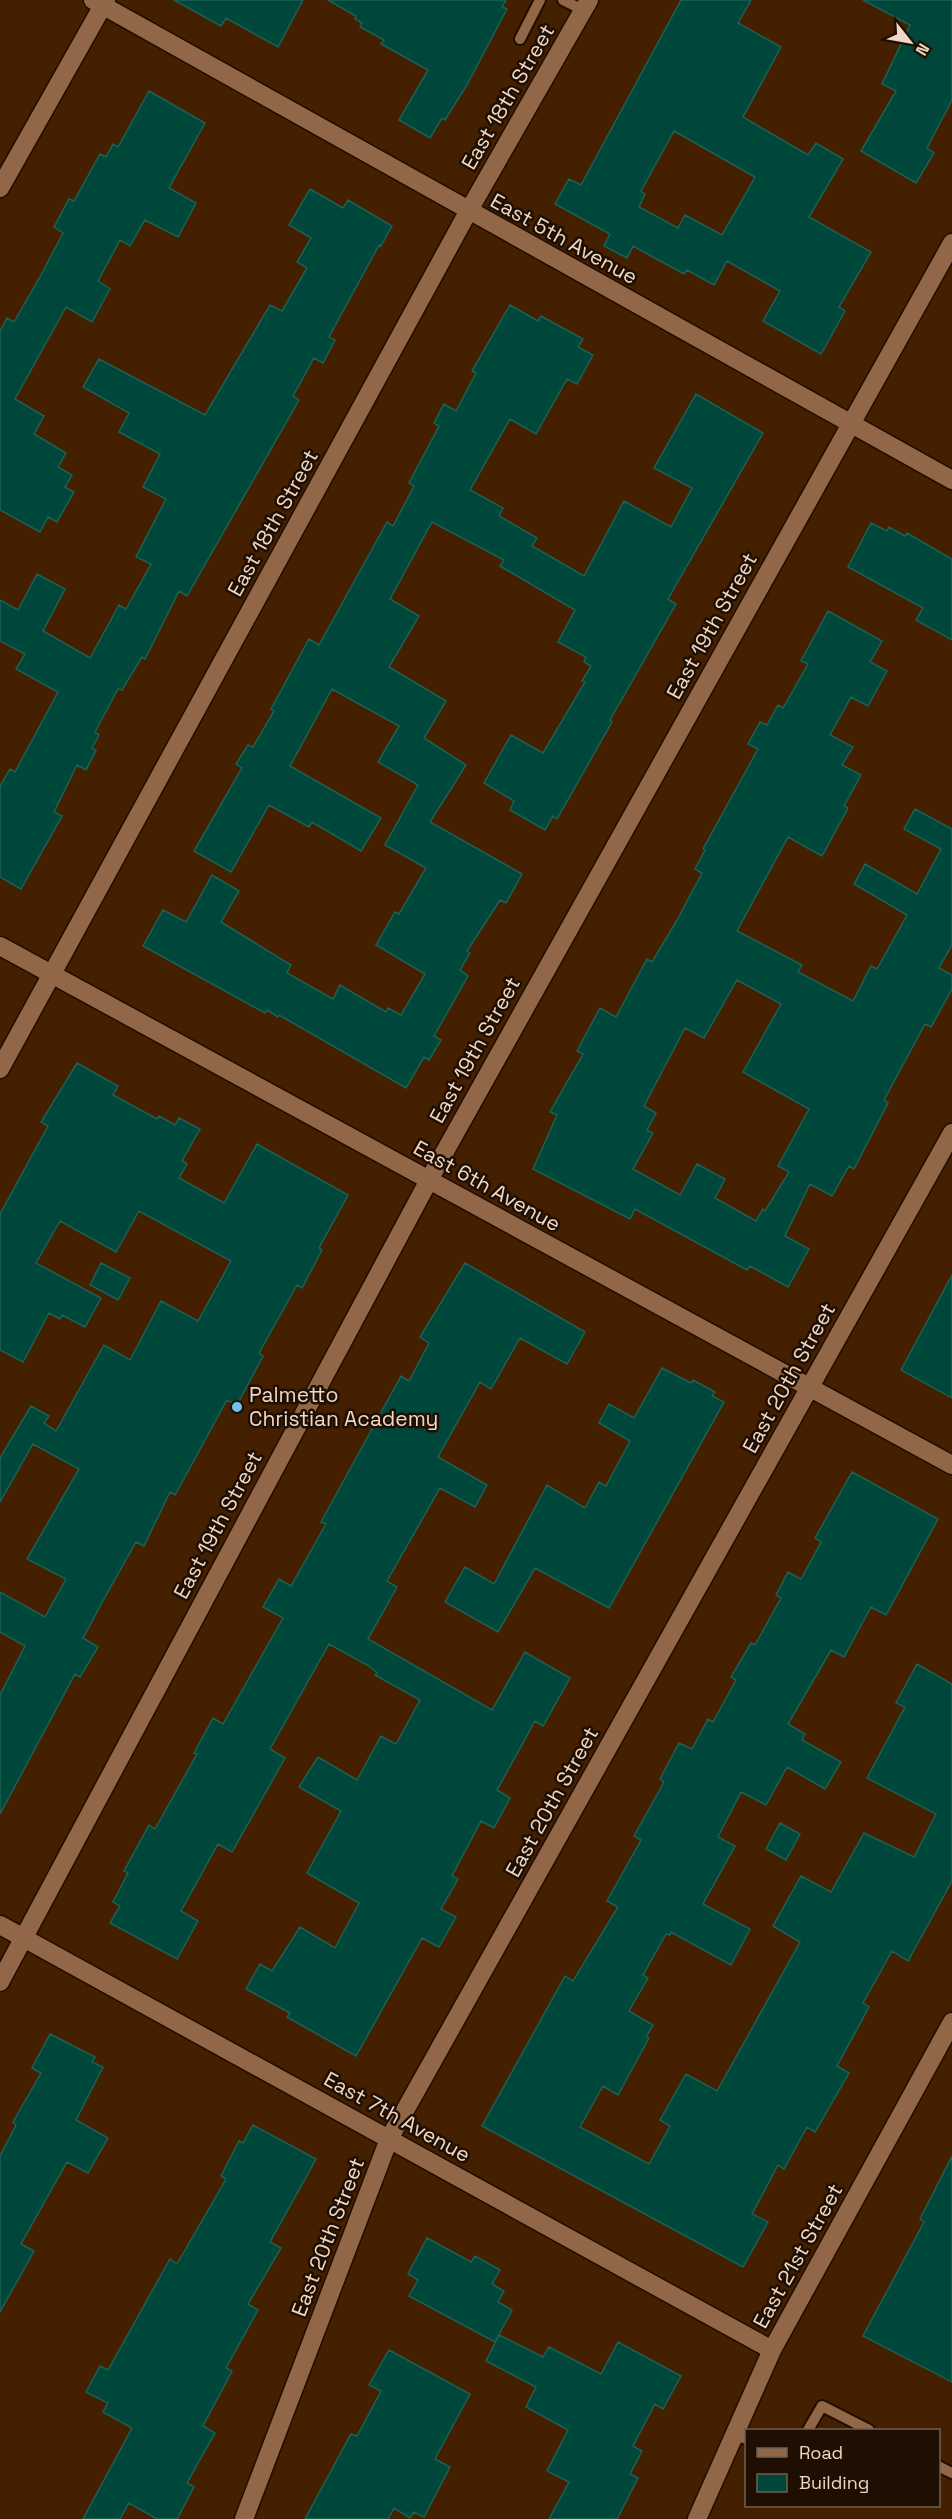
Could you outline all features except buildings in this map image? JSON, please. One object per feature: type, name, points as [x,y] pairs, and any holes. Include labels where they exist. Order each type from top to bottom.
[{"type":"street","points":[[0,188],[101,2]]},
{"type":"street","name":"East 5th Avenue","points":[[101,2],[468,212],[952,480]]},
{"type":"street","name":"East 18th Street","points":[[0,1069],[468,212],[586,5]]},
{"type":"street","name":"East 19th Street","points":[[0,1982],[429,1180],[952,243]]},
{"type":"street","name":"East 6th Avenue","points":[[0,946],[952,1465]]},
{"type":"street","name":"East 20th Street","points":[[244,2519],[389,2139],[952,1133]]},
{"type":"street","name":"East 7th Avenue","points":[[0,1925],[772,2350]]},
{"type":"street","name":"East 21st Street","points":[[697,2519],[741,2436],[772,2350],[952,2022]]},
{"type":"lane","points":[[520,39],[540,0]]},
{"type":"lane","points":[[563,0],[586,5]]},
{"type":"lane","points":[[809,2429],[822,2406],[867,2429]]},
{"type":"place","name":"Palmetto Christian Academy","points":[[237,1407]]}]
